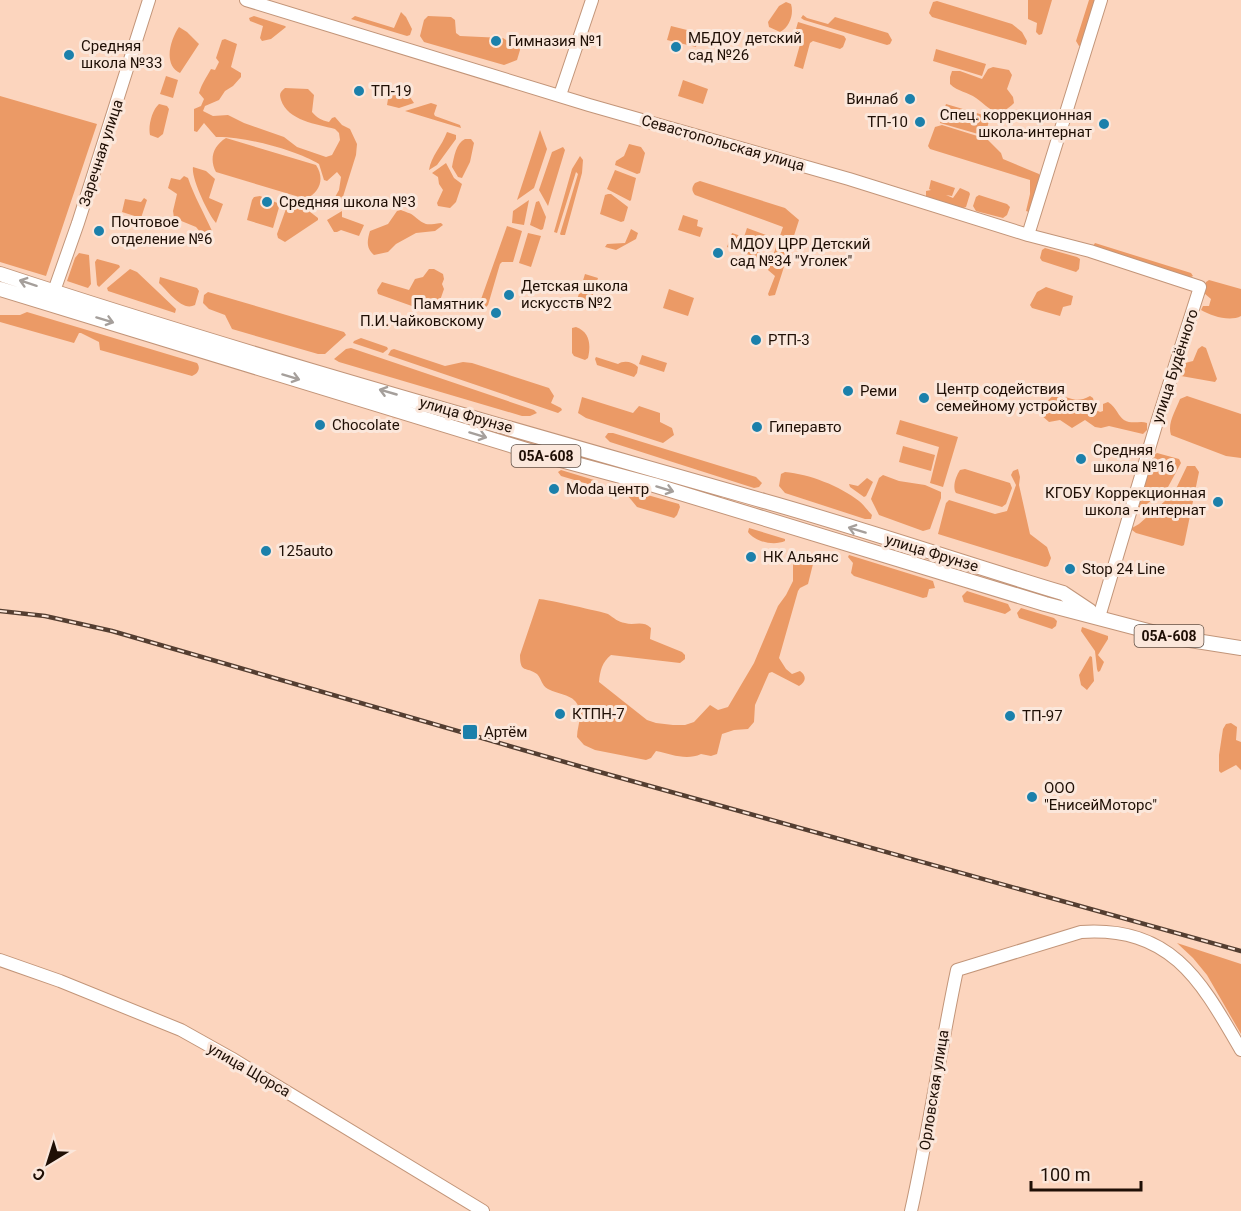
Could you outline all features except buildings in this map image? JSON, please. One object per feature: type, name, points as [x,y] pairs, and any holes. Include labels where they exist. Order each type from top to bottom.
[{"type":"main road","name":"Заречная улица","points":[[51,297],[78,223],[149,0]]},
{"type":"main road","name":"Севастопольская улица","points":[[246,0],[560,96],[849,179],[1028,235],[1090,251],[1200,286]]},
{"type":"main road","points":[[560,96],[592,0]]},
{"type":"main road","points":[[1028,235],[1101,0]]},
{"type":"main road","name":"улица Фрунзе","points":[[0,274],[51,297]]},
{"type":"main road","name":"улица Будённого","points":[[1099,617],[1200,286]]},
{"type":"main road","name":"улица Фрунзе","points":[[0,289],[51,297],[174,330],[656,472],[766,501],[1063,593],[1099,617],[1171,637],[1241,648]]},
{"type":"main road","name":"Орловская улица","points":[[911,1211],[925,1152],[946,1017],[957,970],[1081,932],[1102,930],[1153,942],[1192,973],[1206,991],[1241,1050]]},
{"type":"main road","name":"улица Щорса","points":[[0,960],[60,981],[181,1030],[483,1211]]},
{"type":"shaded area","points":[[1028,0],[1052,0],[1042,34],[1039,35],[1036,32],[1037,23],[1028,19]]},
{"type":"shaded area","points":[[1089,0],[1097,0],[1083,45],[1079,46],[1076,41]]},
{"type":"shaded area","points":[[937,1],[1012,24],[1022,32],[1027,41],[1026,45],[932,17],[929,13],[933,2]]},
{"type":"shaded area","points":[[786,2],[791,4],[791,16],[789,24],[780,32],[769,27],[768,22],[779,6]]},
{"type":"shaded area","points":[[401,12],[412,29],[410,35],[407,36],[351,19],[355,16],[394,28]]},
{"type":"shaded area","points":[[803,15],[828,24],[835,17],[888,33],[892,40],[887,45],[804,20],[801,18]]},
{"type":"shaded area","points":[[254,16],[286,27],[271,39],[262,41],[260,38],[263,26],[250,21],[249,18]]},
{"type":"shaded area","points":[[428,16],[451,17],[455,20],[456,33],[460,36],[503,38],[509,42],[519,41],[520,50],[517,60],[504,65],[424,42],[420,36],[424,20]]},
{"type":"shaded area","points":[[798,22],[844,36],[846,39],[843,47],[840,49],[813,41],[810,43],[803,69],[794,66],[801,41],[800,38],[794,36]]},
{"type":"shaded area","points":[[671,26],[699,33],[696,47],[667,40]]},
{"type":"shaded area","points":[[179,27],[199,44],[180,73],[171,64],[170,58],[171,45]]},
{"type":"shaded area","points":[[222,40],[237,44],[231,67],[241,73],[241,77],[225,91],[219,100],[205,106],[203,111],[213,116],[228,115],[284,137],[297,147],[326,157],[332,155],[340,140],[339,133],[335,129],[296,117],[290,113],[280,98],[280,93],[285,88],[308,89],[314,95],[312,112],[319,119],[329,122],[335,117],[342,125],[350,129],[357,144],[356,155],[337,209],[331,209],[330,206],[339,190],[341,177],[337,172],[327,181],[324,180],[319,164],[297,154],[254,141],[216,137],[204,123],[197,132],[194,131],[194,109],[201,106],[204,99],[199,93],[200,89],[211,69],[215,70],[219,62],[216,58]]},
{"type":"shaded area","points":[[936,49],[986,64],[982,76],[933,61]]},
{"type":"shaded area","points":[[993,67],[1009,70],[1012,75],[1007,89],[1014,103],[1003,111],[990,109],[973,96],[950,84],[952,71],[960,71],[982,79],[988,69]]},
{"type":"shaded area","points":[[166,76],[178,80],[173,98],[160,94]]},
{"type":"shaded area","points":[[683,80],[708,89],[703,104],[678,96]]},
{"type":"shaded area","points":[[391,91],[410,97],[414,103],[399,108],[387,105]]},
{"type":"shaded area","points":[[0,96],[97,124],[46,276],[0,262]]},
{"type":"shaded area","points":[[431,103],[437,105],[435,116],[460,125],[461,128],[405,111]]},
{"type":"shaded area","points":[[159,104],[169,109],[163,134],[158,138],[150,135],[150,127],[153,114]]},
{"type":"shaded area","points":[[946,104],[990,117],[985,136],[940,123]]},
{"type":"shaded area","points":[[942,125],[987,139],[1001,153],[1003,159],[1039,174],[1041,178],[1029,212],[1026,211],[1030,180],[930,149],[928,146],[935,127]]},
{"type":"shaded area","points":[[540,130],[547,149],[534,188],[517,200]]},
{"type":"shaded area","points":[[447,132],[456,135],[456,139],[437,165],[429,170],[432,160]]},
{"type":"shaded area","points":[[226,138],[316,165],[320,175],[318,189],[306,199],[216,172],[213,162],[215,149]]},
{"type":"shaded area","points":[[465,139],[471,139],[474,143],[470,162],[462,178],[458,177],[452,167],[457,147]]},
{"type":"shaded area","points":[[629,144],[641,147],[645,153],[640,173],[637,174],[615,165],[616,161],[624,156]]},
{"type":"shaded area","points":[[563,147],[565,150],[548,206],[539,190],[552,152]]},
{"type":"shaded area","points":[[580,156],[583,160],[582,173],[565,235],[561,235],[578,174],[576,172],[557,233],[554,232],[572,169]]},
{"type":"shaded area","points":[[446,163],[454,178],[462,184],[456,202],[450,208],[438,206],[437,203],[443,190],[438,177],[432,173]]},
{"type":"shaded area","points":[[193,167],[206,171],[215,179],[209,198],[223,204],[216,223],[201,196]]},
{"type":"shaded area","points":[[615,170],[636,178],[630,201],[607,189]]},
{"type":"shaded area","points":[[184,176],[188,178],[212,231],[210,233],[202,234],[196,227],[174,218],[173,211],[177,194],[168,188],[171,178],[180,180]]},
{"type":"shaded area","points":[[931,180],[955,188],[952,196],[946,195],[953,198],[960,188],[969,192],[966,207],[961,209],[926,198],[926,191],[931,190],[929,189]]},
{"type":"shaded area","points":[[700,181],[785,208],[799,220],[775,295],[769,296],[768,294],[775,276],[768,270],[783,227],[695,195],[693,186]]},
{"type":"shaded area","points":[[608,194],[628,207],[624,221],[600,214],[605,195]]},
{"type":"shaded area","points":[[979,195],[1007,204],[1010,207],[1007,215],[1003,218],[976,211],[973,206]]},
{"type":"shaded area","points":[[260,196],[280,204],[273,228],[247,220],[252,200]]},
{"type":"shaded area","points":[[144,198],[147,200],[141,218],[122,212],[125,199],[141,202]]},
{"type":"shaded area","points":[[529,200],[524,225],[512,223],[513,211]]},
{"type":"shaded area","points":[[539,201],[546,217],[541,230],[530,225],[536,202]]},
{"type":"shaded area","points":[[287,206],[305,208],[318,220],[285,242],[278,238],[277,234]]},
{"type":"shaded area","points":[[401,210],[424,223],[443,225],[435,231],[416,233],[396,244],[388,252],[374,255],[368,244],[370,231],[388,224],[397,211]]},
{"type":"shaded area","points":[[342,211],[342,217],[364,225],[359,236],[341,230],[334,232],[327,220]]},
{"type":"shaded area","points":[[683,215],[698,220],[697,226],[703,228],[700,237],[678,230]]},
{"type":"shaded area","points":[[507,226],[522,231],[513,262],[500,264],[488,305],[484,309],[479,305]]},
{"type":"shaded area","points":[[747,228],[766,235],[758,258],[727,247],[732,233],[744,237]]},
{"type":"shaded area","points":[[631,229],[638,233],[636,239],[616,250],[605,247],[607,244],[625,243]]},
{"type":"shaded area","points":[[528,233],[541,236],[531,267],[519,263]]},
{"type":"shaded area","points":[[1095,243],[1191,273],[1193,276],[1189,278],[1093,246]]},
{"type":"shaded area","points":[[1045,248],[1077,257],[1080,259],[1079,269],[1076,272],[1042,261],[1040,258]]},
{"type":"shaded area","points":[[79,253],[89,255],[91,284],[88,288],[67,281]]},
{"type":"shaded area","points":[[97,259],[120,267],[99,287],[95,262]]},
{"type":"shaded area","points":[[130,269],[137,272],[176,309],[175,313],[108,291],[107,288]]},
{"type":"shaded area","points":[[429,269],[443,274],[444,279],[442,284],[444,289],[437,309],[426,311],[378,294],[377,290],[382,282],[409,290],[415,279],[423,277]]},
{"type":"shaded area","points":[[585,274],[598,278],[590,304],[577,300]]},
{"type":"shaded area","points":[[160,277],[197,288],[199,291],[195,305],[185,306],[176,300],[159,283]]},
{"type":"shaded area","points":[[1209,280],[1241,289],[1241,316],[1221,318],[1201,310],[1203,306],[1209,306],[1211,299],[1204,293],[1206,282]]},
{"type":"shaded area","points":[[1046,287],[1073,296],[1071,305],[1063,307],[1060,316],[1032,308],[1030,305],[1037,292]]},
{"type":"shaded area","points":[[669,289],[694,298],[688,316],[663,308]]},
{"type":"shaded area","points":[[208,292],[344,332],[346,335],[325,354],[318,354],[232,329],[225,315],[209,309],[203,303],[204,295]]},
{"type":"shaded area","points":[[27,312],[197,363],[198,371],[192,376],[100,350],[99,342],[81,333],[74,343],[0,322],[0,315],[20,315]]},
{"type":"shaded area","points":[[576,327],[587,336],[589,353],[585,360],[572,353],[572,328]]},
{"type":"shaded area","points":[[361,338],[388,349],[383,353],[353,343]]},
{"type":"shaded area","points":[[1202,346],[1206,348],[1217,379],[1215,382],[1181,376],[1179,371],[1185,363],[1193,361],[1198,349]]},
{"type":"shaded area","points":[[351,348],[534,410],[537,413],[522,416],[334,359],[346,349]]},
{"type":"shaded area","points":[[394,349],[445,366],[463,362],[472,363],[549,388],[554,396],[551,403],[562,410],[558,413],[388,355]]},
{"type":"shaded area","points":[[642,355],[667,363],[664,372],[639,364]]},
{"type":"shaded area","points":[[596,357],[618,364],[631,363],[638,367],[637,373],[634,377],[597,365]]},
{"type":"shaded area","points":[[1058,394],[1078,400],[1090,396],[1093,398],[1096,410],[1100,412],[1103,411],[1103,404],[1108,402],[1124,420],[1147,423],[1147,430],[1143,434],[1109,426],[1101,428],[1085,420],[1072,428],[1060,420],[1049,422],[1041,415],[1049,399]]},
{"type":"shaded area","points":[[1187,396],[1241,414],[1241,458],[1226,456],[1171,435],[1170,426],[1174,412],[1180,399]]},
{"type":"shaded area","points":[[582,397],[633,413],[639,406],[660,413],[660,422],[672,428],[674,435],[663,443],[586,418],[578,413]]},
{"type":"shaded area","points":[[900,420],[958,437],[943,487],[930,483],[939,447],[896,434]]},
{"type":"shaded area","points":[[608,433],[756,477],[762,483],[759,487],[754,488],[610,442],[605,437]]},
{"type":"shaded area","points":[[903,446],[935,455],[931,471],[899,462]]},
{"type":"shaded area","points":[[1157,453],[1179,459],[1181,463],[1168,487],[1137,512],[1154,455]]},
{"type":"shaded area","points":[[1187,466],[1195,466],[1199,472],[1184,545],[1132,530],[1174,493]]},
{"type":"shaded area","points":[[965,469],[1010,483],[1012,488],[1006,504],[1002,507],[956,493],[954,488],[956,478],[960,470]]},
{"type":"shaded area","points":[[1018,469],[1019,485],[1030,534],[1047,547],[1051,558],[1048,566],[938,534],[946,503],[949,500],[995,514],[1007,511],[1016,485],[1011,475]]},
{"type":"shaded area","points":[[561,470],[594,480],[596,484],[612,489],[616,486],[679,504],[680,507],[674,518],[637,507],[628,496],[561,476],[558,472]]},
{"type":"shaded area","points":[[785,472],[814,478],[843,490],[863,504],[872,515],[871,519],[785,493],[779,486],[781,474]]},
{"type":"shaded area","points":[[883,475],[899,481],[925,485],[941,492],[930,529],[923,531],[879,515],[871,499],[879,478]]},
{"type":"shaded area","points":[[867,478],[873,482],[866,496],[864,497],[850,487],[849,484],[858,486]]},
{"type":"shaded area","points":[[749,528],[785,539],[785,541],[776,543],[760,541],[748,532]]},
{"type":"shaded area","points":[[799,552],[812,557],[813,564],[808,584],[798,591],[779,658],[792,674],[800,671],[805,677],[804,681],[799,686],[772,672],[769,673],[755,705],[754,722],[748,729],[722,734],[717,754],[684,757],[656,751],[651,758],[646,760],[595,750],[584,745],[577,737],[580,715],[577,703],[570,697],[548,689],[537,674],[524,669],[521,665],[520,655],[539,599],[608,614],[628,624],[645,624],[651,628],[650,639],[682,652],[685,659],[680,663],[611,655],[602,667],[599,682],[647,720],[673,725],[694,722],[710,705],[718,710],[728,707],[754,663],[778,606],[793,581],[793,555]]},
{"type":"shaded area","points":[[849,555],[933,581],[935,588],[929,589],[927,597],[923,598],[854,576],[851,573],[853,563]]},
{"type":"shaded area","points":[[967,591],[1008,604],[1011,610],[1005,614],[964,602],[962,596]]},
{"type":"shaded area","points":[[1021,608],[1054,618],[1057,621],[1056,626],[1052,629],[1019,618],[1017,613]]},
{"type":"shaded area","points":[[1082,627],[1108,636],[1098,655],[1104,662],[1098,672],[1095,651],[1081,631]]},
{"type":"shaded area","points":[[1090,656],[1092,657],[1094,681],[1087,690],[1081,685],[1079,675]]},
{"type":"shaded area","points":[[1231,723],[1237,727],[1236,740],[1241,742],[1241,770],[1236,765],[1221,773],[1219,755],[1223,729],[1226,724]]},
{"type":"shaded area","points":[[1177,943],[1241,964],[1241,1034],[1207,975]]},
{"type":"railway","points":[[0,611],[45,616],[112,631],[596,771],[1241,951]]},
{"type":"place","name":"Гимназия №1","points":[[496,41]]},
{"type":"place","name":"МБДОУ детский сад №26","points":[[676,47]]},
{"type":"place","name":"Средняя школа №33","points":[[69,55]]},
{"type":"place","name":"ТП-19","points":[[359,91]]},
{"type":"place","name":"Винлаб","points":[[910,99]]},
{"type":"place","name":"ТП-10","points":[[920,122]]},
{"type":"place","name":"Спец. коррекционная школа-интернат","points":[[1104,124]]},
{"type":"place","name":"Средняя школа №3","points":[[267,202]]},
{"type":"place","name":"Почтовое отделение №6","points":[[99,231]]},
{"type":"place","name":"МДОУ ЦРР Детский сад №34 \"Уголек\"","points":[[718,253]]},
{"type":"place","name":"Детская школа искусств №2","points":[[509,295]]},
{"type":"place","name":"Памятник П.И.Чайковскому","points":[[496,313]]},
{"type":"place","name":"РТП-3","points":[[756,340]]},
{"type":"place","name":"Реми","points":[[848,391]]},
{"type":"place","name":"Центр содействия семейному устройству","points":[[924,398]]},
{"type":"place","name":"Chocolate","points":[[320,425]]},
{"type":"place","name":"Гиперавто","points":[[757,427]]},
{"type":"place","name":"Средняя школа №16","points":[[1081,459]]},
{"type":"place","name":"Moda центр","points":[[554,489]]},
{"type":"place","name":"КГОБУ Коррекционная школа - интернат","points":[[1218,502]]},
{"type":"place","name":"125auto","points":[[266,551]]},
{"type":"place","name":"НК Альянс","points":[[751,557]]},
{"type":"place","name":"Stop 24 Line","points":[[1070,569]]},
{"type":"place","name":"КТПН-7","points":[[560,714]]},
{"type":"place","name":"ТП-97","points":[[1010,716]]},
{"type":"place","name":"Артём","points":[[470,732]]},
{"type":"place","name":"ООО \"ЕнисейМоторс\"","points":[[1032,797]]}]
